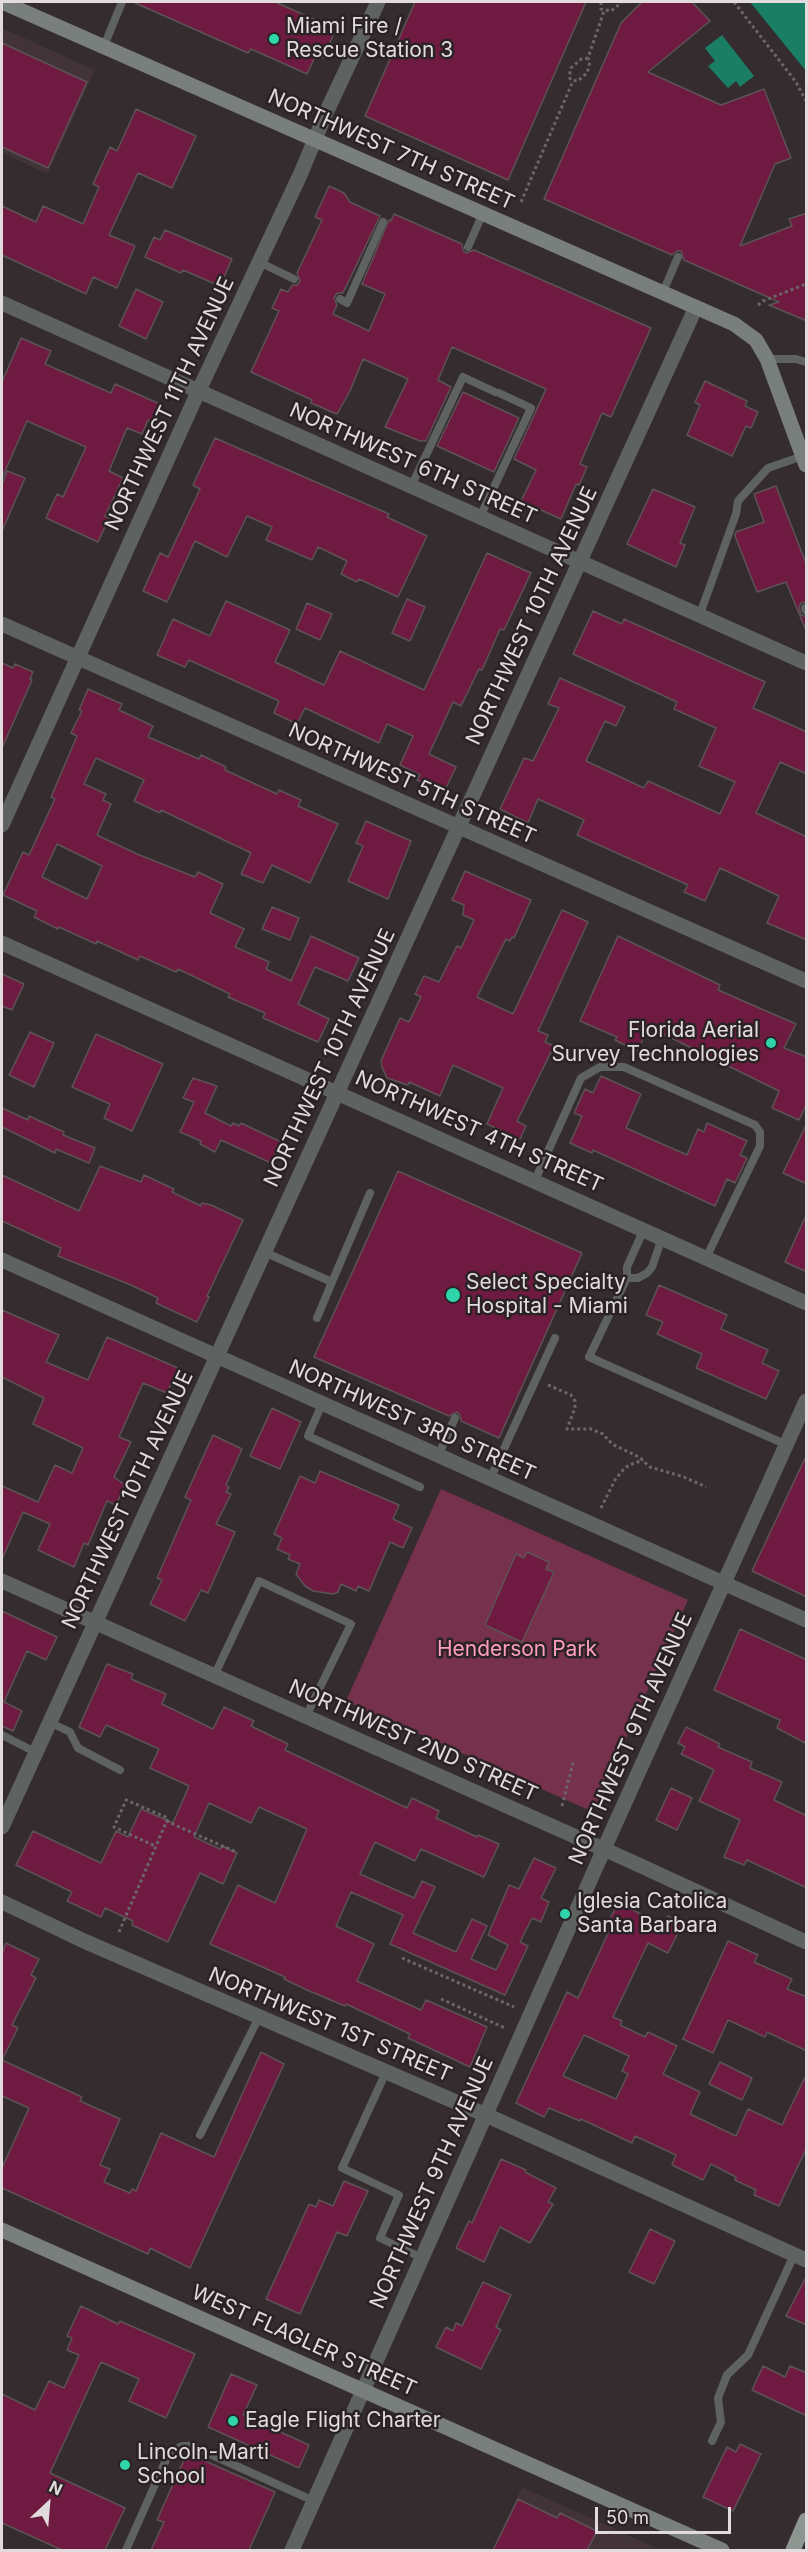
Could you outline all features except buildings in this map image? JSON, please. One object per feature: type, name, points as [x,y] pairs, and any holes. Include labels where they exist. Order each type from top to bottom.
[{"type":"main road","name":"NORTHWEST 7TH STREET","points":[[2,2],[734,324],[760,345],[768,359]]},
{"type":"main road","points":[[768,359],[805,461]]},
{"type":"main road","name":"WEST FLAGLER STREET","points":[[2,2230],[722,2550]]},
{"type":"main road","points":[[793,2550],[807,2520]]},
{"type":"street","name":"NORTHWEST 11TH AVENUE","points":[[2,825],[198,390],[301,173],[378,2]]},
{"type":"street","name":"NORTHWEST 6TH STREET","points":[[2,303],[807,663]]},
{"type":"street","name":"NORTHWEST 10TH AVENUE","points":[[2,1827],[696,307]]},
{"type":"street","name":"NORTHWEST 5TH STREET","points":[[2,624],[807,981]]},
{"type":"street","name":"NORTHWEST 4TH STREET","points":[[2,943],[807,1303]]},
{"type":"street","name":"NORTHWEST 3RD STREET","points":[[2,1260],[807,1620]]},
{"type":"street","name":"NORTHWEST 9TH AVENUE","points":[[292,2550],[806,1402]]},
{"type":"street","name":"NORTHWEST 2ND STREET","points":[[2,1581],[807,1941]]},
{"type":"street","name":"NORTHWEST 1ST STREET","points":[[2,1902],[84,1941],[486,2115],[801,2257]]},
{"type":"lane","points":[[104,46],[122,2]]},
{"type":"lane","points":[[468,247],[483,213]]},
{"type":"lane","points":[[340,299],[347,303],[383,222]]},
{"type":"lane","points":[[663,292],[678,257]]},
{"type":"lane","points":[[258,262],[294,279]]},
{"type":"lane","points":[[768,359],[796,359],[807,362]]},
{"type":"lane","points":[[411,487],[463,377],[531,408],[480,517]]},
{"type":"lane","points":[[700,614],[736,514],[738,501],[768,468],[805,461]]},
{"type":"lane","points":[[757,482],[760,492]]},
{"type":"lane","points":[[535,1180],[581,1078],[600,1067],[624,1067],[755,1125],[760,1132],[760,1146],[706,1258]]},
{"type":"lane","points":[[317,1318],[370,1193]]},
{"type":"lane","points":[[644,1230],[627,1267],[627,1278],[589,1357],[787,1445]]},
{"type":"lane","points":[[627,1278],[639,1278],[647,1273],[652,1267],[662,1238]]},
{"type":"lane","points":[[264,1252],[332,1282]]},
{"type":"lane","points":[[490,1479],[555,1338]]},
{"type":"lane","points":[[322,1404],[308,1436],[420,1487]]},
{"type":"lane","points":[[438,1456],[455,1418]]},
{"type":"lane","points":[[214,1676],[259,1581],[351,1624],[306,1716]]},
{"type":"lane","points":[[49,1722],[69,1732],[78,1748],[120,1770]]},
{"type":"lane","points":[[2,1736],[35,1752]]},
{"type":"lane","points":[[200,2135],[259,2017]]},
{"type":"lane","points":[[386,2072],[342,2168],[399,2195],[380,2238],[422,2259]]},
{"type":"lane","points":[[712,2442],[721,2422],[718,2398],[727,2375],[748,2355],[801,2257]]},
{"type":"lane","points":[[126,2550],[169,2453],[182,2446],[192,2446],[314,2501]]},
{"type":"path","points":[[601,2],[601,9],[604,11]]},
{"type":"path","points":[[604,11],[611,11],[622,2]]},
{"type":"path","points":[[734,2],[796,82],[807,101]]},
{"type":"path","points":[[573,81],[578,81],[587,73],[590,62],[588,58],[604,11]]},
{"type":"path","points":[[573,81],[569,77],[571,68],[581,59],[588,58]]},
{"type":"path","points":[[521,202],[573,81]]},
{"type":"path","points":[[758,305],[807,284]]},
{"type":"path","points":[[546,1384],[571,1395],[574,1401],[575,1408],[567,1429],[591,1429],[603,1434],[612,1444],[644,1460],[650,1467],[684,1477],[706,1488]]},
{"type":"path","points":[[601,1508],[615,1480],[623,1470],[629,1465],[644,1460]]},
{"type":"path","points":[[562,1806],[573,1763]]},
{"type":"path","points":[[118,1932],[168,1818],[126,1800],[114,1827],[155,1846]]},
{"type":"path","points":[[166,1821],[237,1852]]},
{"type":"path","points":[[402,1958],[514,2007]]},
{"type":"path","points":[[441,1999],[505,2028]]},
{"type":"shaded area","points":[[750,2],[806,2],[806,71]]},
{"type":"shaded area","points":[[2,28],[95,70],[48,174],[2,153]]},
{"type":"shaded area","points":[[722,35],[754,76],[740,87],[736,81],[728,88],[708,66],[715,61],[705,48]]},
{"type":"shaded area","points":[[522,2487],[661,2550],[493,2550]]},
{"type":"green space","name":"Henderson Park","points":[[441,1489],[688,1600],[593,1812],[346,1701]]},
{"type":"place","name":"Miami Fire / Rescue Station 3","points":[[274,39]]},
{"type":"place","name":"Florida Aerial Survey Technologies","points":[[771,1043]]},
{"type":"place","name":"Select Specialty Hospital - Miami","points":[[453,1295]]},
{"type":"place","name":"Iglesia Catolica Santa Barbara","points":[[565,1914]]},
{"type":"place","name":"Eagle Flight Charter","points":[[233,2421]]},
{"type":"place","name":"Lincoln-Marti School","points":[[125,2465]]}]
